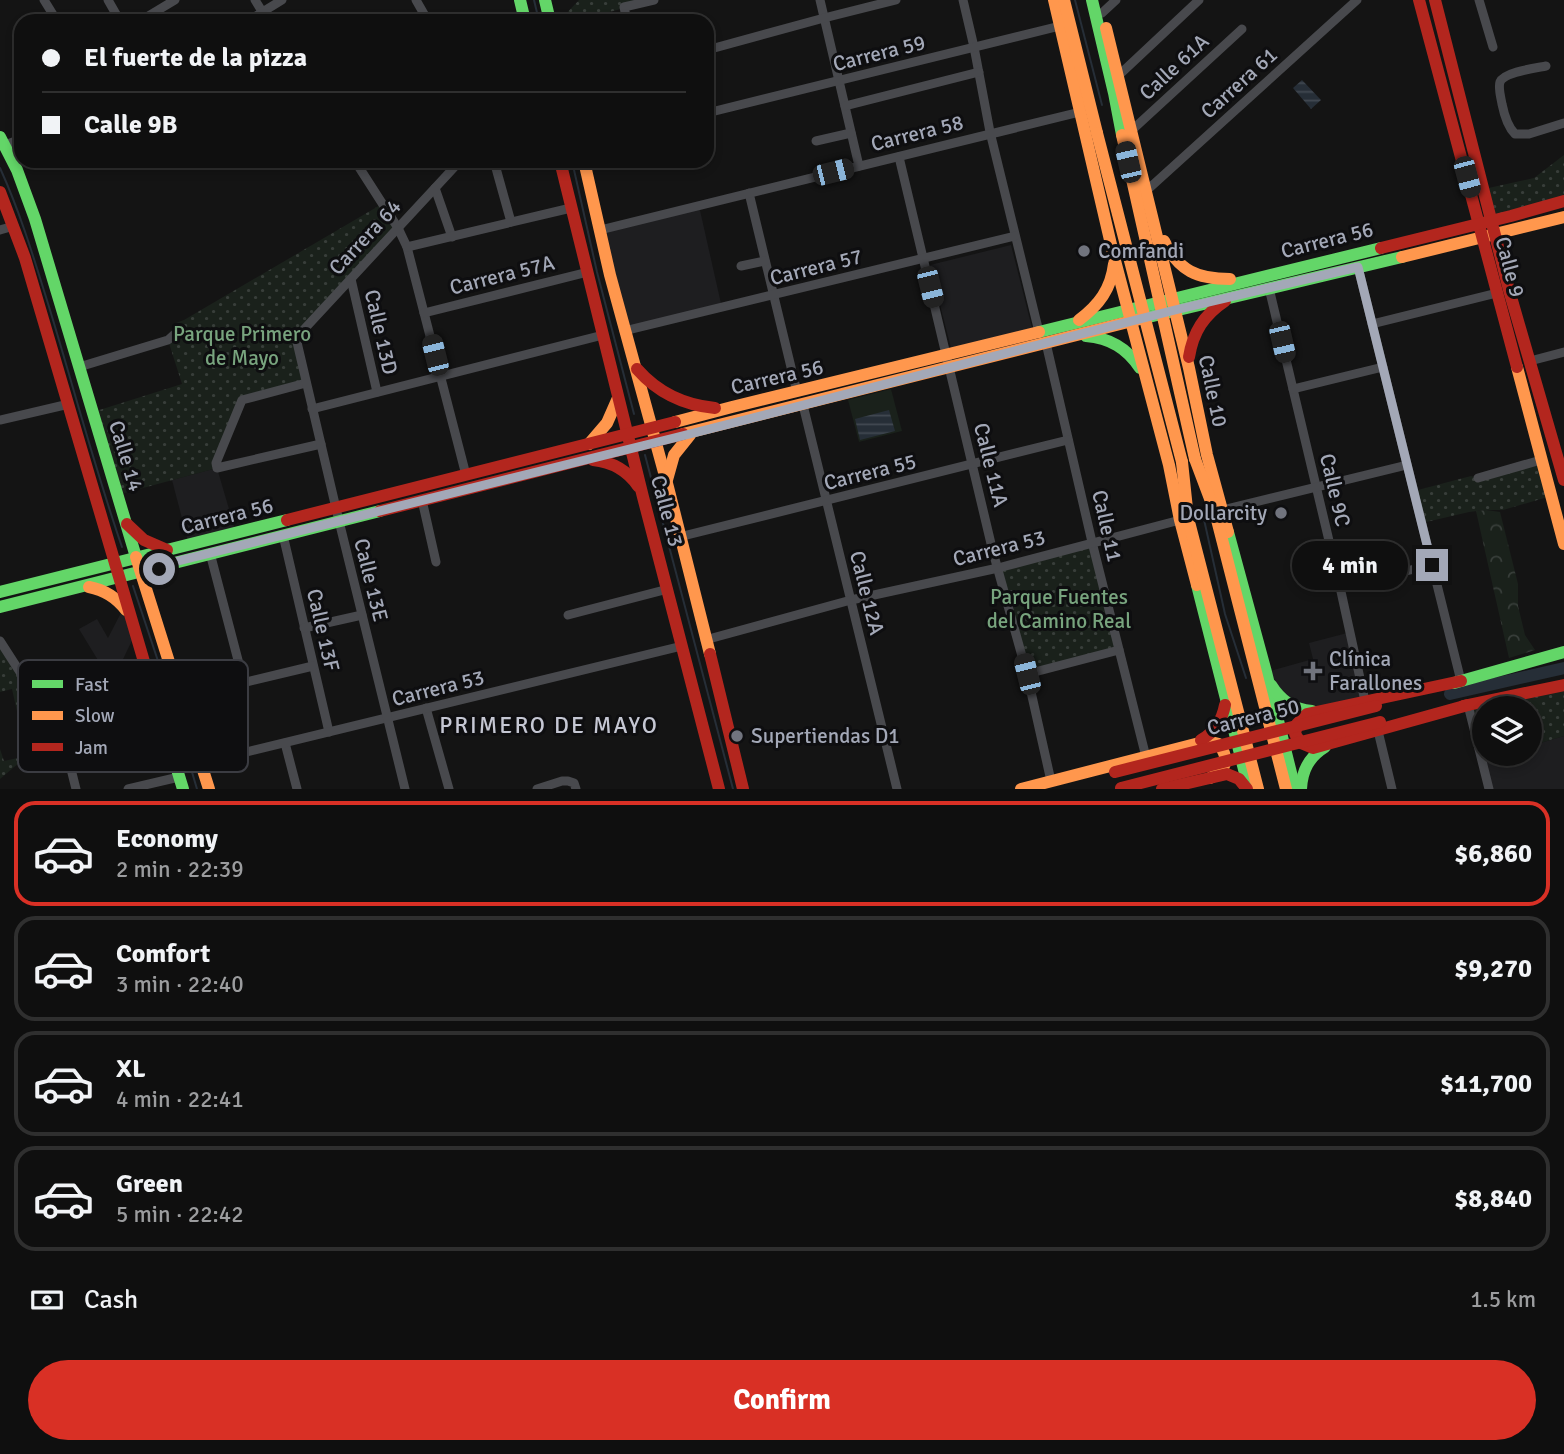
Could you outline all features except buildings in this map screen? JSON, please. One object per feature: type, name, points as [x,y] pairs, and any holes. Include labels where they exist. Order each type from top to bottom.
[{"type":"street","points":[[152,14],[175,0]]},
{"type":"street","points":[[255,0],[262,12]]},
{"type":"street","points":[[259,14],[282,0]]},
{"type":"street","points":[[626,14],[624,7],[654,0]]},
{"type":"street","points":[[820,0],[859,166]]},
{"type":"street","points":[[714,48],[896,0]]},
{"type":"street","name":"Calle 11","points":[[963,0],[1015,236],[1069,440],[1146,757]]},
{"type":"street","name":"Calle 10","points":[[1054,0],[1084,115],[1097,133],[1188,460],[1219,511]]},
{"type":"street","name":"Calle 10","points":[[1064,0],[1084,115],[1115,259],[1248,789]]},
{"type":"street","name":"Calle 10","points":[[1092,0],[1118,92],[1188,460],[1188,518],[1258,789]]},
{"type":"street","points":[[1100,6],[1116,0]]},
{"type":"street","points":[[1118,76],[1199,0]]},
{"type":"street","name":"Carrera 61","points":[[1145,192],[1357,0]]},
{"type":"street","name":"Calle 9","points":[[1419,0],[1474,201],[1486,222]]},
{"type":"street","name":"Calle 9","points":[[1435,0],[1489,236],[1530,361],[1547,423],[1561,457],[1564,479]]},
{"type":"street","points":[[1479,0],[1493,47]]},
{"type":"street","name":"Calle 10","points":[[1100,6],[1118,76],[1118,92]]},
{"type":"street","points":[[1430,38],[1439,15]]},
{"type":"street","name":"Carrera 59","points":[[714,111],[1060,26]]},
{"type":"street","name":"Calle 61A","points":[[1126,133],[1242,29]]},
{"type":"street","points":[[1546,66],[1510,74],[1499,84],[1510,130],[1515,134],[1529,134],[1564,123]]},
{"type":"street","points":[[845,106],[979,72]]},
{"type":"street","name":"Carrera 58","points":[[600,230],[990,132],[1084,115]]},
{"type":"street","points":[[816,141],[851,133]]},
{"type":"street","name":"Calle 10","points":[[1126,133],[1165,266],[1219,511],[1286,789]]},
{"type":"street","name":"Calle 14","points":[[2,141],[14,164]]},
{"type":"street","name":"Calle 11A","points":[[899,157],[1051,781]]},
{"type":"street","name":"Calle 14","points":[[16,168],[35,219],[168,660]]},
{"type":"street","points":[[359,168],[407,247],[466,475]]},
{"type":"street","name":"Carrera 64","points":[[296,338],[454,168]]},
{"type":"street","points":[[496,168],[511,222]]},
{"type":"street","name":"Calle 13","points":[[562,168],[719,789]]},
{"type":"street","name":"Calle 13","points":[[586,168],[624,331],[668,487],[743,789]]},
{"type":"street","points":[[435,188],[452,237]]},
{"type":"street","name":"Calle 14","points":[[0,192],[25,258],[143,660]]},
{"type":"street","points":[[749,193],[797,392]]},
{"type":"street","points":[[1454,229],[1467,217],[1474,201]]},
{"type":"street","name":"Carrera 56","points":[[1043,338],[1061,339],[1255,278],[1564,201]]},
{"type":"street","points":[[407,247],[571,208]]},
{"type":"street","name":"Carrera 56","points":[[1174,305],[1269,288],[1564,217]]},
{"type":"street","points":[[1153,218],[1172,256],[1190,272],[1213,279],[1255,278]]},
{"type":"street","points":[[0,230],[13,226]]},
{"type":"street","name":"Carrera 57","points":[[624,331],[1015,236]]},
{"type":"street","name":"Calle 9","points":[[1489,236],[1488,257],[1564,544]]},
{"type":"street","points":[[1463,243],[1477,248],[1488,257]]},
{"type":"street","points":[[1115,259],[1121,270],[1132,276],[1145,276],[1165,266]]},
{"type":"street","points":[[1067,325],[1079,320],[1100,303],[1112,279],[1115,259]]},
{"type":"street","points":[[741,266],[765,261]]},
{"type":"street","points":[[1140,356],[1144,328],[1163,289],[1165,266]]},
{"type":"street","points":[[1358,267],[1461,681]]},
{"type":"street","name":"Carrera 57A","points":[[424,313],[587,272]]},
{"type":"street","name":"Calle 13D","points":[[351,279],[377,392]]},
{"type":"street","points":[[1121,281],[1134,297],[1171,322],[1183,344]]},
{"type":"street","name":"Calle 9C","points":[[1269,288],[1340,587],[1371,704]]},
{"type":"street","points":[[1372,324],[1497,293]]},
{"type":"street","points":[[1189,368],[1192,341],[1200,323],[1213,308],[1237,295]]},
{"type":"street","name":"Carrera 56","points":[[0,592],[167,550],[422,500],[582,460],[652,429],[732,407],[1043,338],[1067,325],[1129,316]]},
{"type":"street","points":[[79,367],[168,340],[178,331]]},
{"type":"street","points":[[312,409],[603,335]]},
{"type":"street","points":[[1061,339],[1096,337],[1120,346],[1131,354],[1146,379]]},
{"type":"street","name":"Calle 13E","points":[[296,338],[405,789]]},
{"type":"street","points":[[1140,356],[1149,347],[1163,340],[1183,344]]},
{"type":"street","points":[[1530,361],[1564,352]]},
{"type":"street","name":"Carrera 56","points":[[0,607],[283,535],[337,515],[466,475],[586,445],[629,441],[655,442],[803,405],[948,361]]},
{"type":"street","points":[[634,365],[653,386],[675,400],[700,407],[732,407]]},
{"type":"street","points":[[1293,389],[1383,367]]},
{"type":"street","points":[[306,383],[242,400],[216,463],[217,468],[320,443]]},
{"type":"street","points":[[586,445],[605,427],[618,398]]},
{"type":"street","points":[[0,421],[69,404]]},
{"type":"street","name":"Calle 12A","points":[[803,405],[897,789]]},
{"type":"street","points":[[1528,409],[1547,423]]},
{"type":"street","points":[[668,487],[671,460],[680,445],[693,433]]},
{"type":"street","name":"Carrera 55","points":[[679,537],[1069,440]]},
{"type":"street","points":[[582,460],[604,461],[623,469],[635,481],[643,497]]},
{"type":"street","points":[[1478,478],[1541,460]]},
{"type":"street","points":[[1219,511],[1407,465]]},
{"type":"street","points":[[1551,496],[1564,479]]},
{"type":"street","points":[[1174,487],[1186,504],[1180,520]]},
{"type":"street","points":[[422,500],[436,562]]},
{"type":"street","name":"Carrera 53","points":[[705,640],[850,600],[998,568],[1180,520]]},
{"type":"street","points":[[125,522],[144,540],[167,550]]},
{"type":"street","points":[[86,570],[100,555],[106,535]]},
{"type":"street","name":"Calle 13F","points":[[283,535],[329,732]]},
{"type":"street","points":[[210,553],[238,660]]},
{"type":"street","points":[[147,594],[152,579],[162,565]]},
{"type":"street","points":[[1340,587],[1432,565]]},
{"type":"street","points":[[82,586],[108,592],[121,603],[130,616]]},
{"type":"street","points":[[568,615],[668,589]]},
{"type":"street","name":"Calle 10","points":[[1244,610],[1266,672],[1295,789]]},
{"type":"street","points":[[304,628],[362,615]]},
{"type":"street","points":[[0,641],[18,669]]},
{"type":"street","points":[[1543,657],[1564,643]]},
{"type":"street","name":"Carrera 53","points":[[248,752],[682,646]]},
{"type":"street","points":[[1027,674],[1119,650]]},
{"type":"street","name":"Carrera 50","points":[[1051,781],[1115,772],[1564,652]]},
{"type":"street","points":[[248,682],[313,666]]},
{"type":"street","points":[[1266,672],[1274,691],[1287,704],[1302,710],[1319,711]]},
{"type":"street","name":"Carrera 50","points":[[1120,788],[1468,705],[1563,686]]},
{"type":"street","points":[[1198,742],[1211,735],[1220,723],[1225,695]]},
{"type":"street","name":"Carrera 50","points":[[1319,711],[1371,704]]},
{"type":"street","points":[[1468,705],[1489,789]]},
{"type":"street","points":[[426,708],[449,789]]},
{"type":"street","points":[[1319,711],[1300,719],[1295,726],[1295,734],[1298,742],[1305,747],[1329,745]]},
{"type":"street","points":[[1379,726],[1392,789]]},
{"type":"street","name":"Carrera 50","points":[[1329,745],[1379,726]]},
{"type":"street","points":[[1198,742],[1215,742],[1226,755],[1222,772],[1210,778]]},
{"type":"street","name":"Carrera 50","points":[[1021,789],[1198,742]]},
{"type":"street","points":[[285,743],[297,789]]},
{"type":"street","points":[[1301,789],[1302,774],[1308,761],[1317,751],[1329,745]]},
{"type":"street","points":[[72,772],[76,789]]},
{"type":"street","name":"Calle 14","points":[[204,772],[209,789]]},
{"type":"street","points":[[1162,789],[1220,775],[1239,779],[1248,789]]},
{"type":"street","points":[[537,789],[562,781],[574,785]]},
{"type":"street","points":[[128,789],[181,783]]},
{"type":"shaded area","points":[[1302,80],[1321,100],[1311,109],[1293,88]]},
{"type":"shaded area","points":[[699,206],[722,308],[624,331],[600,230]]},
{"type":"shaded area","points":[[1011,245],[1032,328],[951,348],[930,265]]},
{"type":"shaded area","points":[[889,410],[895,431],[860,440],[855,419]]},
{"type":"shaded area","points":[[217,468],[236,533],[189,545],[172,480]]},
{"type":"shaded area","points":[[124,607],[136,632],[123,660],[98,660],[79,629],[97,619],[108,638]]},
{"type":"shaded area","name":"Clínica Farallones","points":[[1351,632],[1365,701],[1297,709],[1266,672],[1313,659],[1309,643]]},
{"type":"shaded area","points":[[1564,736],[1564,789],[1489,789],[1483,766],[1542,766],[1542,742]]},
{"type":"green space","points":[[579,0],[654,0],[602,14],[566,14]]},
{"type":"green space","points":[[1564,155],[1564,201],[1492,221],[1484,189],[1534,178]]},
{"type":"green space","name":"Parque Primero de Mayo","points":[[382,204],[398,228],[297,338],[306,383],[242,400],[217,468],[117,495],[93,412],[182,384],[168,340],[178,331],[176,323]]},
{"type":"green space","points":[[891,389],[902,431],[859,442],[848,400]]},
{"type":"green space","points":[[1541,460],[1551,496],[1503,510],[1469,512],[1422,523],[1414,491],[1471,476],[1478,478]]},
{"type":"green space","points":[[1476,511],[1500,512],[1518,584],[1518,606],[1525,635],[1535,650],[1509,658]]},
{"type":"green space","name":"Parque Fuentes del Camino Real","points":[[1092,542],[1119,650],[1027,674],[998,568]]},
{"type":"green space","points":[[0,641],[18,669],[18,716],[12,689],[0,692]]},
{"type":"green space","points":[[1564,686],[1564,736],[1542,742],[1542,696],[1513,696]]},
{"type":"green space","points":[[1472,704],[1472,722],[1468,705]]},
{"type":"green space","points":[[0,749],[4,761],[18,758],[18,764],[0,779]]},
{"type":"waterway","points":[[534,0],[537,14]]},
{"type":"waterway","points":[[1075,0],[1102,105]]},
{"type":"waterway","points":[[0,168],[33,256],[122,547]]},
{"type":"waterway","points":[[574,168],[634,414]]},
{"type":"waterway","points":[[645,455],[733,789]]},
{"type":"waterway","points":[[1203,515],[1225,614],[1246,678]]},
{"type":"waterway","points":[[133,586],[158,660]]},
{"type":"waterway","points":[[1450,694],[1564,668]]},
{"type":"waterway","points":[[192,772],[197,789]]},
{"type":"traffic: fast","points":[[520,0],[523,14]]},
{"type":"traffic: fast","points":[[545,0],[548,14]]},
{"type":"traffic: fast","points":[[1092,0],[1122,135]]},
{"type":"traffic: fast","points":[[0,137],[14,164]]},
{"type":"traffic: fast","points":[[16,168],[35,219],[136,557]]},
{"type":"traffic: fast","points":[[1039,332],[1381,248]]},
{"type":"traffic: fast","points":[[1140,319],[1402,257]]},
{"type":"traffic: fast","points":[[1086,336],[1117,345],[1140,368]]},
{"type":"traffic: fast","points":[[0,607],[380,511]]},
{"type":"traffic: fast","points":[[0,592],[287,520]]},
{"type":"traffic: fast","points":[[1228,532],[1295,789]]},
{"type":"traffic: fast","points":[[1197,585],[1249,789]]},
{"type":"traffic: fast","points":[[1454,683],[1564,652]]},
{"type":"traffic: fast","points":[[1271,685],[1288,703],[1312,711]]},
{"type":"traffic: fast","points":[[1301,789],[1307,765],[1325,747]]},
{"type":"traffic: fast","points":[[178,772],[183,789]]},
{"type":"traffic: slow","points":[[1054,0],[1113,253],[1169,465],[1197,585]]},
{"type":"traffic: slow","points":[[1064,0],[1097,133]]},
{"type":"traffic: slow","points":[[1106,28],[1189,368],[1207,455],[1228,532]]},
{"type":"traffic: slow","points":[[1097,133],[1182,462]]},
{"type":"traffic: slow","points":[[1122,135],[1195,459]]},
{"type":"traffic: slow","points":[[586,168],[610,275],[710,654]]},
{"type":"traffic: slow","points":[[1402,257],[1564,217]]},
{"type":"traffic: slow","points":[[1164,241],[1176,260],[1190,271],[1208,277],[1230,279]]},
{"type":"traffic: slow","points":[[1079,320],[1103,296],[1114,264]]},
{"type":"traffic: slow","points":[[683,434],[1140,319]]},
{"type":"traffic: slow","points":[[675,422],[1039,332]]},
{"type":"traffic: slow","points":[[1517,367],[1564,544]]},
{"type":"traffic: slow","points":[[589,444],[607,423],[618,398]]},
{"type":"traffic: slow","points":[[667,480],[674,455],[690,435]]},
{"type":"traffic: slow","points":[[1195,459],[1215,512],[1286,789]]},
{"type":"traffic: slow","points":[[1182,462],[1188,518],[1258,789]]},
{"type":"traffic: slow","points":[[136,557],[168,660]]},
{"type":"traffic: slow","points":[[89,587],[110,595],[126,610]]},
{"type":"traffic: slow","points":[[1021,789],[1207,741],[1219,744],[1225,755],[1223,768],[1210,778]]},
{"type":"traffic: slow","points":[[204,772],[209,789]]},
{"type":"traffic: jam","points":[[1419,0],[1517,367]]},
{"type":"traffic: jam","points":[[1435,0],[1509,290],[1564,480]]},
{"type":"traffic: jam","points":[[562,168],[719,789]]},
{"type":"traffic: jam","points":[[0,192],[25,258],[144,660]]},
{"type":"traffic: jam","points":[[1381,248],[1564,201]]},
{"type":"traffic: jam","points":[[1189,357],[1193,340],[1201,325],[1211,312],[1225,301]]},
{"type":"traffic: jam","points":[[637,369],[662,391],[682,401],[715,408]]},
{"type":"traffic: jam","points":[[287,520],[675,422]]},
{"type":"traffic: jam","points":[[380,511],[683,434]]},
{"type":"traffic: jam","points":[[593,460],[619,468],[638,486]]},
{"type":"traffic: jam","points":[[127,524],[144,540],[167,550]]},
{"type":"traffic: jam","points":[[710,654],[743,789]]},
{"type":"traffic: jam","points":[[1461,681],[1307,714],[1297,724],[1295,734],[1301,743],[1313,748],[1468,705]]},
{"type":"traffic: jam","points":[[1463,706],[1564,685]]},
{"type":"traffic: jam","points":[[1201,740],[1217,726],[1225,705]]},
{"type":"traffic: jam","points":[[1115,772],[1376,706]]},
{"type":"traffic: jam","points":[[1121,788],[1380,722]]},
{"type":"traffic: jam","points":[[1162,789],[1227,774],[1239,779],[1247,789]]},
{"type":"place","name":"Comfandi","points":[[1084,251]]},
{"type":"place","name":"Dollarcity","points":[[1281,513]]},
{"type":"place","name":"Clínica Farallones","points":[[1313,671]]},
{"type":"place","name":"Supertiendas D1","points":[[737,736]]},
{"type":"district","name":"PRIMERO DE MAYO","points":[[549,725]]},
{"type":"route","points":[[159,569],[162,565],[1175,310],[1358,267],[1432,565]]}]
